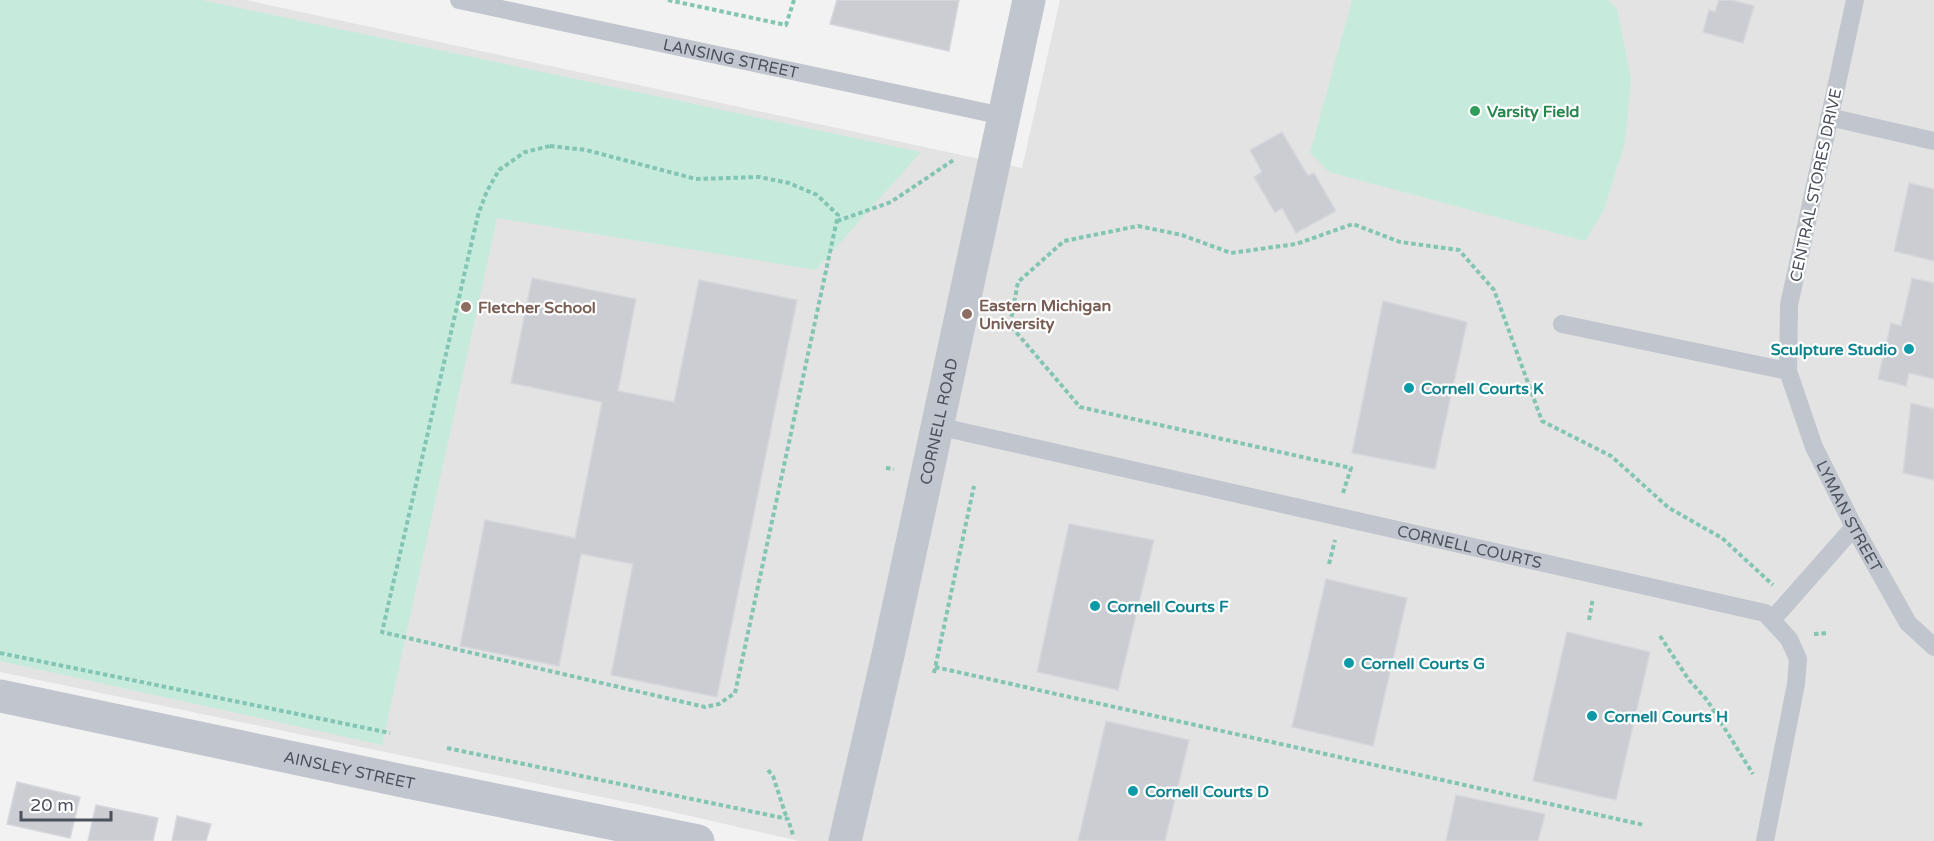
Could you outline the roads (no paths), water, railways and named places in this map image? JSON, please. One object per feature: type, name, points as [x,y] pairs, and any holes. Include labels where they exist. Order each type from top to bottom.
[{"type":"street","name":"CORNELL ROAD","points":[[846,841],[1029,0]]},
{"type":"street","name":"AINSLEY STREET","points":[[0,696],[698,841]]},
{"type":"lane","name":"LANSING STREET","points":[[459,0],[1004,116]]},
{"type":"lane","name":"CENTRAL STORES DRIVE","points":[[1788,371],[1789,305],[1855,0]]},
{"type":"lane","points":[[1829,117],[1934,141]]},
{"type":"lane","points":[[1562,324],[1788,371]]},
{"type":"lane","name":"LYMAN STREET","points":[[1788,371],[1814,447],[1854,527],[1908,623],[1934,647]]},
{"type":"lane","name":"CORNELL COURTS","points":[[937,426],[1765,614],[1790,639],[1798,659],[1796,684],[1765,841]]},
{"type":"lane","points":[[1772,620],[1854,527]]},
{"type":"place","name":"Varsity Field","points":[[1475,111]]},
{"type":"place","name":"Fletcher School","points":[[466,307]]},
{"type":"place","name":"Eastern Michigan University","points":[[967,314]]},
{"type":"place","name":"Sculpture Studio","points":[[1909,349]]},
{"type":"place","name":"Cornell Courts K","points":[[1409,388]]},
{"type":"place","name":"Cornell Courts F","points":[[1095,606]]},
{"type":"place","name":"Cornell Courts G","points":[[1349,663]]},
{"type":"place","name":"Cornell Courts H","points":[[1592,716]]},
{"type":"place","name":"Cornell Courts D","points":[[1133,791]]}]
